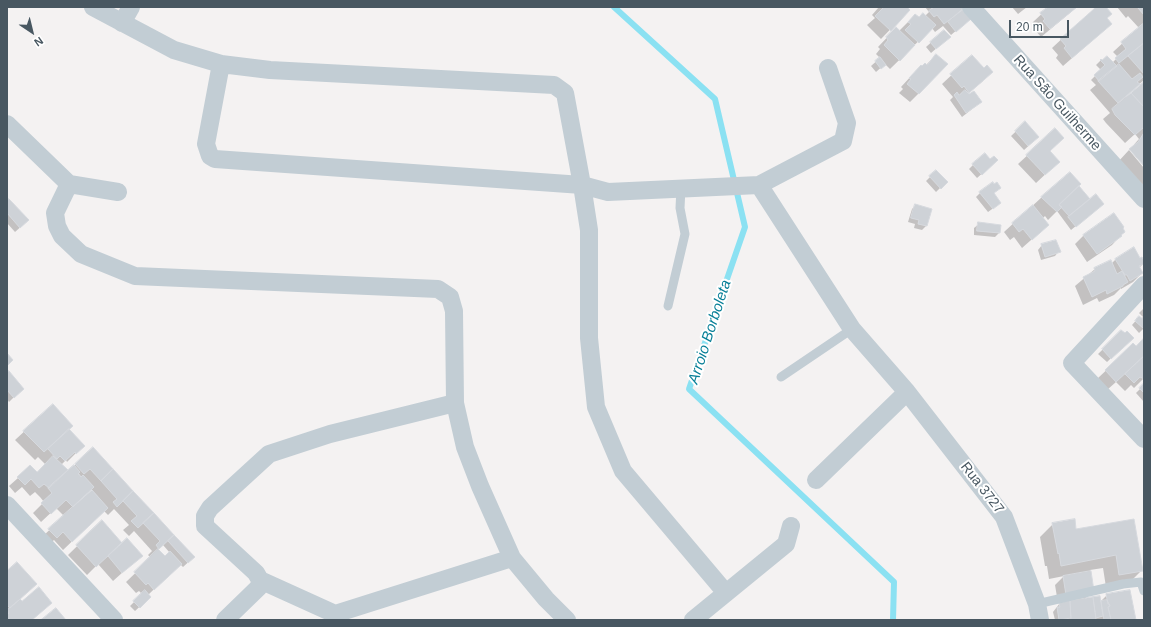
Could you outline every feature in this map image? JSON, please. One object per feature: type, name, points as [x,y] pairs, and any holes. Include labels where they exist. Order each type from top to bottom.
[{"type":"street","points":[[93,7],[174,50],[221,64],[270,70],[554,85],[565,93],[589,230],[589,338],[596,407],[623,471],[726,593]]},
{"type":"street","points":[[122,23],[131,7]]},
{"type":"street","name":"Rua São Guilherme","points":[[970,7],[1144,199]]},
{"type":"street","points":[[221,64],[206,144],[210,156],[215,159],[582,185],[608,192],[759,185],[843,141],[848,123],[828,68]]},
{"type":"street","points":[[7,124],[69,184],[118,192]]},
{"type":"street","points":[[69,184],[55,213],[57,226],[62,236],[81,254],[135,276],[438,289],[450,297],[454,311],[455,403],[465,446],[480,486],[512,558],[546,599],[567,620]]},
{"type":"street","name":"Rua 3727","points":[[759,185],[852,329],[907,392],[1004,517],[1039,612]]},
{"type":"street","points":[[1144,285],[1072,363],[1144,439]]},
{"type":"street","points":[[816,480],[907,392]]},
{"type":"street","points":[[455,403],[330,434],[269,454],[210,508],[205,516],[206,526],[256,573],[260,580],[335,614],[512,558]]},
{"type":"street","points":[[7,505],[114,620]]},
{"type":"street","points":[[693,620],[786,544],[791,526]]},
{"type":"street","points":[[225,620],[259,587],[260,580]]},
{"type":"lane","points":[[668,306],[685,234],[680,208],[681,188]]},
{"type":"lane","points":[[781,378],[852,329]]},
{"type":"lane","points":[[1039,612],[1123,584],[1141,582],[1144,592]]},
{"type":"building","points":[[881,7],[907,7],[910,10],[891,31],[875,16],[883,8]]},
{"type":"building","points":[[934,7],[965,8],[944,24],[937,15],[934,17],[929,11]]},
{"type":"building","points":[[1048,7],[1077,7],[1050,29],[1043,21],[1045,19],[1040,13]]},
{"type":"building","points":[[1094,7],[1106,7],[1112,14],[1107,18],[1112,24],[1072,58],[1064,48],[1066,46],[1060,39],[1094,9]]},
{"type":"building","points":[[1144,7],[1144,15],[1138,8]]},
{"type":"building","points":[[963,9],[971,19],[956,32],[948,22]]},
{"type":"building","points":[[923,13],[936,25],[919,43],[905,30],[911,24],[908,22],[915,14],[919,17]]},
{"type":"building","points":[[1143,24],[1144,43],[1119,63],[1115,58],[1126,49],[1121,42]]},
{"type":"building","points":[[896,27],[915,45],[900,61],[884,45],[888,40],[886,37]]},
{"type":"building","points":[[944,30],[951,37],[936,49],[930,42]]},
{"type":"building","points":[[1144,43],[1144,74],[1128,56]]},
{"type":"building","points":[[936,54],[948,64],[919,94],[907,84],[911,79],[909,78],[921,65],[922,66],[925,63],[927,65]]},
{"type":"building","points":[[972,55],[984,68],[987,65],[993,72],[969,93],[964,86],[962,88],[950,74]]},
{"type":"building","points":[[1107,56],[1117,66],[1099,81],[1094,75],[1105,65],[1100,60]]},
{"type":"building","points":[[880,57],[886,65],[881,69],[875,61]]},
{"type":"building","points":[[1119,64],[1132,79],[1140,73],[1143,77],[1137,82],[1140,84],[1118,103],[1098,81]]},
{"type":"building","points":[[1144,82],[1144,107],[1131,93]]},
{"type":"building","points":[[965,90],[969,94],[974,91],[982,102],[966,113],[954,95],[957,92],[959,95]]},
{"type":"building","points":[[1131,93],[1144,107],[1144,127],[1135,135],[1115,115],[1112,109]]},
{"type":"building","points":[[1025,121],[1039,137],[1028,146],[1015,131]]},
{"type":"building","points":[[1055,128],[1064,138],[1050,151],[1060,162],[1045,175],[1026,155]]},
{"type":"building","points":[[1144,133],[1144,166],[1129,149],[1138,142]]},
{"type":"building","points":[[985,153],[990,159],[994,156],[998,160],[982,175],[972,164]]},
{"type":"building","points":[[936,170],[948,182],[941,189],[929,176]]},
{"type":"building","points":[[1070,172],[1081,184],[1059,205],[1062,207],[1057,212],[1041,197]]},
{"type":"building","points":[[993,182],[994,184],[997,182],[1001,188],[994,193],[1001,203],[993,209],[979,192]]},
{"type":"building","points":[[1079,186],[1090,199],[1069,216],[1059,205]]},
{"type":"building","points":[[1096,194],[1104,204],[1076,227],[1068,217]]},
{"type":"building","points":[[9,199],[29,220],[20,228],[7,213],[7,200]]},
{"type":"building","points":[[915,204],[932,209],[927,226],[918,224],[919,220],[911,218]]},
{"type":"building","points":[[1033,205],[1049,225],[1032,240],[1023,229],[1019,232],[1012,223]]},
{"type":"building","points":[[1114,213],[1124,227],[1125,232],[1121,235],[1122,236],[1097,254],[1083,235]]},
{"type":"building","points":[[978,222],[1001,225],[1000,233],[977,231]]},
{"type":"building","points":[[1056,240],[1061,252],[1045,257],[1041,244]]},
{"type":"building","points":[[1134,247],[1140,258],[1142,257],[1144,261],[1144,264],[1139,266],[1143,273],[1130,281],[1115,259]]},
{"type":"building","points":[[1111,260],[1117,274],[1122,271],[1128,282],[1107,294],[1106,290],[1092,297],[1083,277],[1095,271],[1094,268]]},
{"type":"building","points":[[1139,316],[1144,320],[1144,329],[1135,321]]},
{"type":"building","points":[[1121,330],[1125,333],[1127,331],[1134,338],[1111,359],[1102,349]]},
{"type":"building","points":[[1144,338],[1144,356],[1116,382],[1105,370],[1133,343],[1136,346]]},
{"type":"building","points":[[7,353],[13,360],[7,366]]},
{"type":"building","points":[[1144,356],[1144,379],[1140,377],[1134,383],[1125,374]]},
{"type":"building","points":[[9,371],[24,389],[14,398],[7,390],[7,372]]},
{"type":"building","points":[[1144,383],[1144,393],[1139,388]]},
{"type":"building","points":[[53,404],[73,426],[44,452],[23,431]]},
{"type":"building","points":[[69,429],[85,446],[65,461],[60,456],[57,459],[48,449]]},
{"type":"building","points":[[93,447],[113,469],[101,481],[90,469],[84,474],[75,464]]},
{"type":"building","points":[[53,456],[68,470],[49,488],[44,484],[39,488],[31,479],[25,485],[17,477],[30,465],[37,472]]},
{"type":"building","points":[[74,465],[80,472],[78,474],[81,477],[83,475],[94,487],[73,507],[66,500],[51,514],[41,503],[52,493],[48,488]]},
{"type":"building","points":[[113,469],[133,491],[117,507],[113,502],[117,499],[101,481]]},
{"type":"building","points":[[92,490],[108,508],[72,542],[63,532],[57,538],[48,529]]},
{"type":"building","points":[[133,491],[154,513],[138,528],[131,521],[137,516],[123,501]]},
{"type":"building","points":[[154,513],[174,535],[159,549],[156,545],[160,541],[143,523]]},
{"type":"building","points":[[1075,519],[1076,529],[1134,519],[1143,571],[1119,575],[1116,555],[1061,566],[1052,523]]},
{"type":"building","points":[[102,520],[122,543],[96,567],[76,545]]},
{"type":"building","points":[[174,535],[195,557],[188,563],[168,541]]},
{"type":"building","points":[[127,538],[143,556],[122,573],[108,556]]},
{"type":"building","points":[[158,549],[165,556],[170,551],[182,564],[154,590],[148,583],[146,585],[134,572]]},
{"type":"building","points":[[17,562],[37,584],[10,608],[7,605],[7,571]]},
{"type":"building","points":[[1091,571],[1094,591],[1066,595],[1063,576]]},
{"type":"building","points":[[39,587],[52,603],[32,620],[7,620],[7,615],[9,613],[7,610],[20,599],[22,601]]},
{"type":"building","points":[[145,590],[151,597],[140,608],[133,601]]},
{"type":"building","points":[[1130,590],[1136,620],[1111,620],[1108,607],[1110,606],[1108,604],[1106,594]]},
{"type":"building","points":[[1100,596],[1103,616],[1096,618],[1093,597]]},
{"type":"building","points":[[1093,597],[1096,620],[1071,620],[1070,601]]},
{"type":"building","points":[[1107,600],[1110,606],[1108,607],[1111,620],[1104,620],[1101,601]]},
{"type":"building","points":[[1070,601],[1071,618],[1059,620],[1057,607],[1060,607],[1059,603]]},
{"type":"building","points":[[56,608],[66,620],[41,620]]},
{"type":"waterway","name":"Arroio Borboleta","points":[[614,7],[715,99],[745,227],[689,389],[894,582],[893,620]]}]
